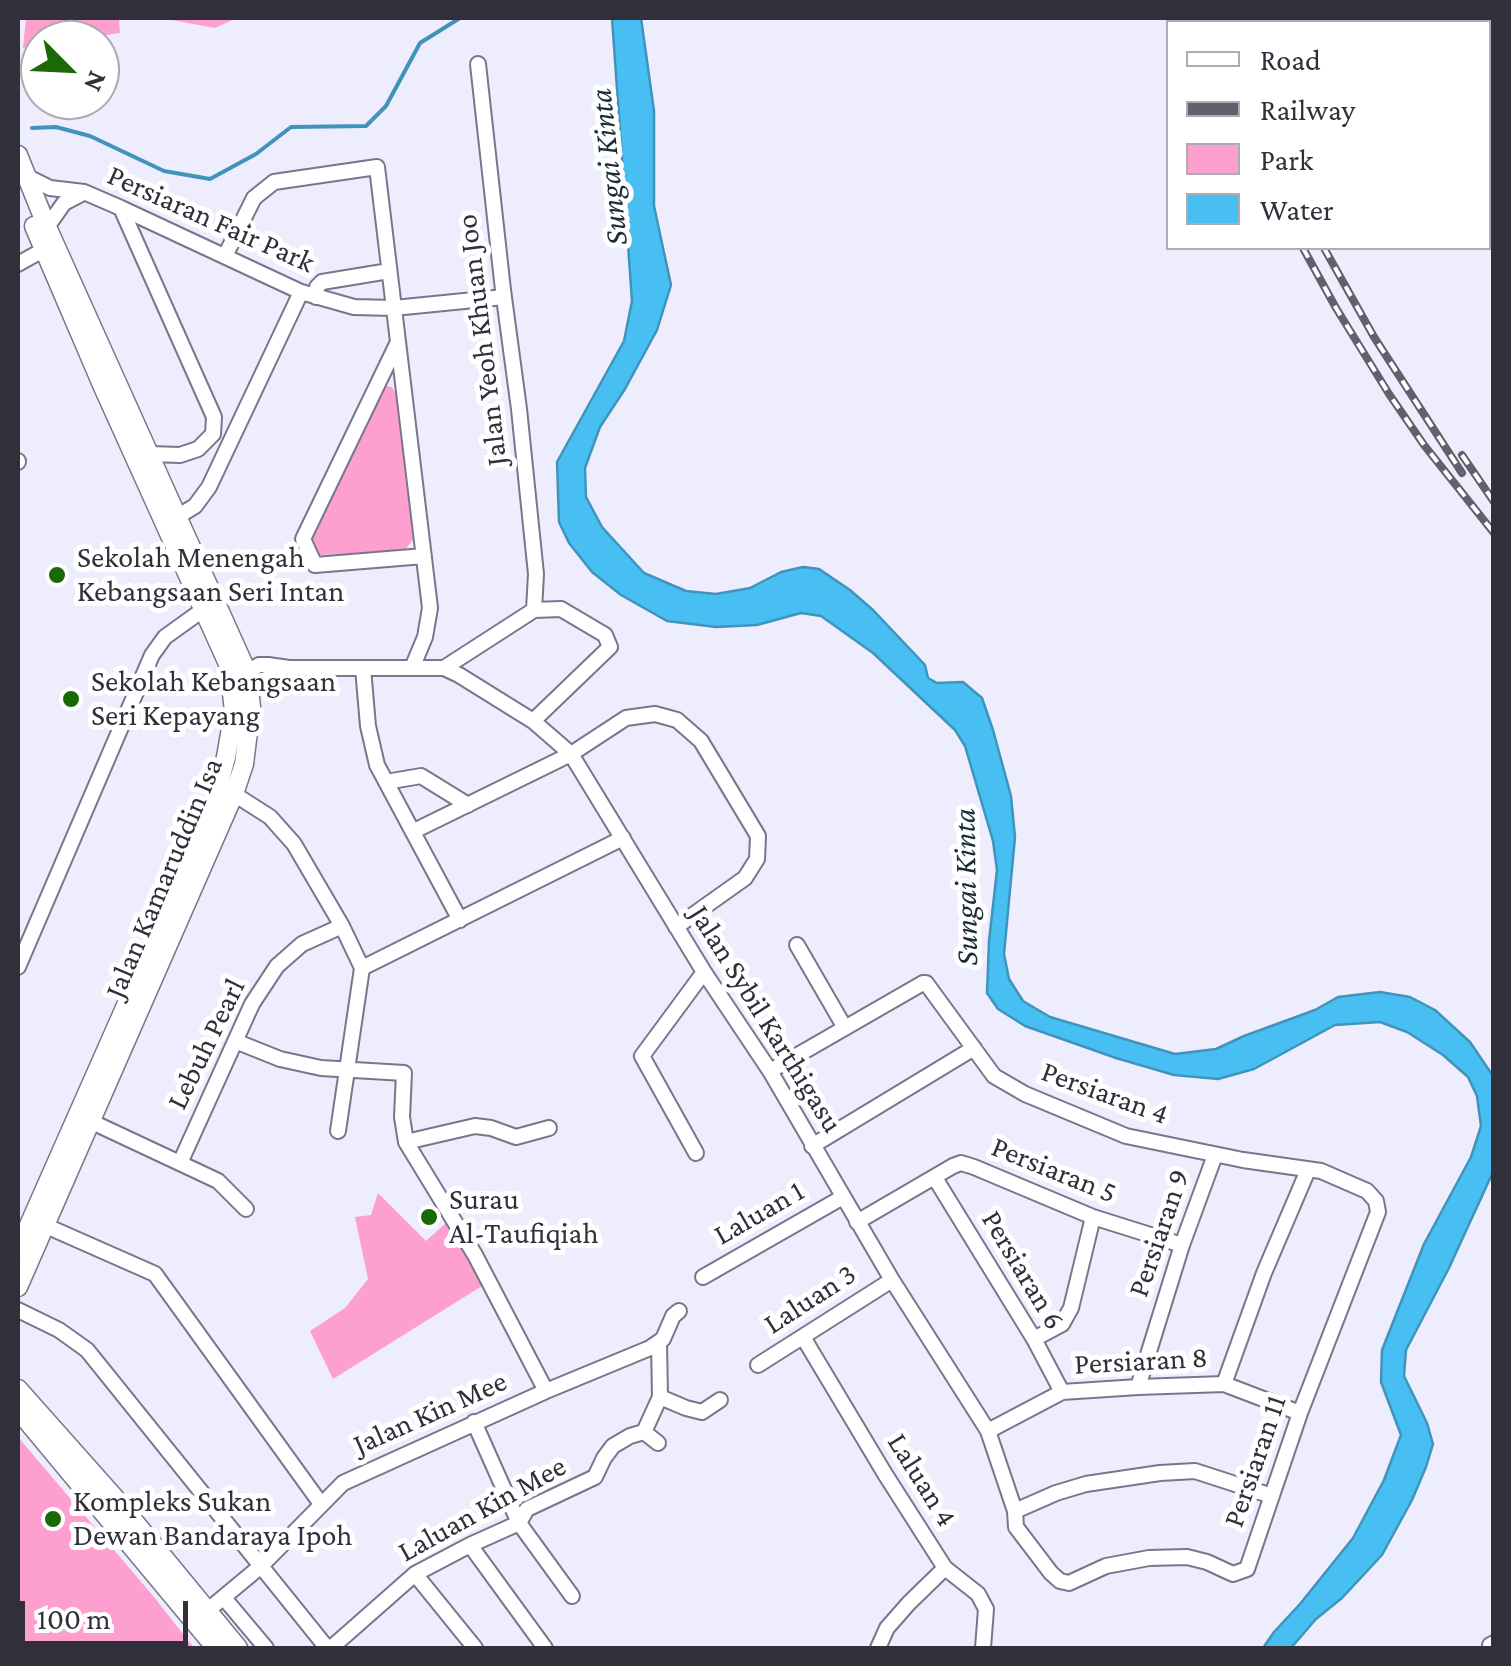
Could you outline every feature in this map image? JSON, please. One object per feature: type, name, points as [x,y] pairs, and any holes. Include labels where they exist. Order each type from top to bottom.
[{"type":"main road","name":"Jalan Kamaruddin Isa","points":[[18,155],[21,178],[210,605],[247,672],[250,693],[244,764],[234,794],[18,1287]]},
{"type":"main road","name":"Jalan Kamaruddin Isa","points":[[18,1250],[185,872],[218,787],[234,711],[229,666],[177,517],[48,240]]},
{"type":"main road","points":[[234,711],[240,704],[240,682],[247,672]]},
{"type":"main road","points":[[226,757],[234,794]]},
{"type":"main road","points":[[18,1385],[26,1408],[126,1542],[216,1648]]},
{"type":"main road","points":[[26,1408],[114,1497],[238,1648]]},
{"type":"main road","points":[[114,1497],[126,1542]]},
{"type":"main road","points":[[160,1583],[174,1588],[194,1609],[207,1611]]},
{"type":"main road","points":[[207,1611],[210,1632],[224,1648]]},
{"type":"street","name":"Jalan Yeoh Khuan Joo","points":[[478,64],[536,574],[534,610]]},
{"type":"street","points":[[225,256],[254,198],[274,182],[377,167],[430,608],[425,636],[412,668]]},
{"type":"street","name":"Persiaran Fair Park","points":[[21,178],[50,188],[84,192],[300,292],[354,307],[394,308],[504,297]]},
{"type":"street","name":"Persiaran Fair Park","points":[[18,264],[48,240],[64,202],[84,192]]},
{"type":"street","points":[[121,208],[214,417],[213,434],[198,449],[180,455],[148,454]]},
{"type":"street","name":"Persiaran Fair Park","points":[[316,297],[317,286],[322,282],[390,271]]},
{"type":"street","points":[[177,517],[195,506],[209,487],[300,292]]},
{"type":"street","points":[[398,342],[303,539],[315,564],[424,556]]},
{"type":"street","points":[[18,967],[152,655],[165,637],[210,605]]},
{"type":"street","points":[[247,672],[259,665],[444,668],[534,610],[561,609],[605,635],[610,647],[533,721]]},
{"type":"street","points":[[250,693],[256,684],[289,668]]},
{"type":"street","points":[[363,668],[368,726],[377,765],[460,920]]},
{"type":"street","name":"Jalan Sybil Karthigasu","points":[[444,668],[533,721],[571,754],[704,972],[770,1070],[892,1280],[988,1430],[1015,1511],[1016,1527],[1060,1580]]},
{"type":"street","points":[[414,832],[571,754],[626,718],[654,714],[677,720],[701,740],[758,836],[757,859],[745,878],[676,927]]},
{"type":"street","points":[[386,782],[422,776],[468,805]]},
{"type":"street","points":[[234,794],[270,818],[294,844],[362,968],[338,1131]]},
{"type":"street","points":[[362,968],[623,838]]},
{"type":"street","name":"Lebuh Pearl","points":[[180,1163],[252,1004],[278,966],[302,944],[342,926]]},
{"type":"street","points":[[770,1070],[846,1028],[797,945]]},
{"type":"street","points":[[696,1153],[642,1056],[704,972]]},
{"type":"street","name":"Persiaran 4","points":[[846,1028],[922,983],[929,985],[994,1076],[1025,1094],[1126,1136],[1215,1156],[1321,1171],[1367,1191]]},
{"type":"street","points":[[236,1041],[321,1068],[404,1074],[402,1117],[406,1142],[475,1255],[546,1390]]},
{"type":"street","points":[[812,1146],[974,1048]]},
{"type":"street","points":[[90,1122],[218,1181],[246,1209]]},
{"type":"street","points":[[406,1142],[475,1126],[516,1137],[549,1128]]},
{"type":"street","name":"Persiaran 9","points":[[1138,1387],[1182,1245],[1215,1156]]},
{"type":"street","name":"Persiaran 5","points":[[858,1222],[961,1164],[1093,1217],[1182,1245]]},
{"type":"street","points":[[1224,1384],[1264,1273],[1308,1170]]},
{"type":"street","name":"Persiaran 6","points":[[934,1178],[1034,1339],[1062,1392]]},
{"type":"street","name":"Persiaran 11","points":[[1060,1580],[1069,1583],[1106,1566],[1149,1558],[1187,1557],[1234,1574],[1247,1569],[1300,1414],[1378,1212],[1376,1200],[1367,1191]]},
{"type":"street","name":"Laluan 1","points":[[703,1277],[843,1197]]},
{"type":"street","points":[[1034,1339],[1062,1324],[1071,1308],[1093,1217]]},
{"type":"street","points":[[44,1224],[156,1274],[321,1504]]},
{"type":"street","name":"Laluan 3","points":[[758,1366],[892,1280]]},
{"type":"street","points":[[18,1310],[59,1330],[87,1350],[329,1648]]},
{"type":"street","points":[[658,1443],[644,1432],[660,1397],[659,1342],[679,1312]]},
{"type":"street","name":"Laluan 4","points":[[802,1336],[945,1568],[978,1594],[986,1610],[983,1648]]},
{"type":"street","name":"Jalan Kin Mee","points":[[207,1611],[261,1566],[343,1483],[659,1342]]},
{"type":"street","name":"Persiaran 8","points":[[988,1430],[1062,1392],[1138,1387],[1224,1384],[1300,1414]]},
{"type":"street","points":[[660,1397],[702,1412],[720,1400]]},
{"type":"street","points":[[474,1422],[520,1523],[572,1596]]},
{"type":"street","name":"Laluan Kin Mee","points":[[329,1648],[414,1574],[520,1523],[527,1509],[595,1477],[613,1446],[644,1432]]},
{"type":"street","points":[[1015,1511],[1086,1484],[1160,1472],[1195,1470],[1272,1496]]},
{"type":"street","points":[[470,1545],[545,1648]]},
{"type":"street","points":[[878,1648],[887,1628],[945,1568]]},
{"type":"street","points":[[414,1574],[475,1648]]},
{"type":"street","points":[[224,1598],[266,1648]]},
{"type":"green space","points":[[119,18],[119,20],[26,20]]},
{"type":"green space","points":[[161,18],[237,18],[215,28]]},
{"type":"green space","points":[[387,386],[396,393],[413,540],[403,552],[320,555],[312,538]]},
{"type":"green space","points":[[378,1193],[426,1241],[447,1222],[482,1286],[333,1379],[310,1331],[345,1308],[368,1279],[355,1217],[371,1215]]},
{"type":"green space","name":"Kompleks Sukan Dewan Bandaraya Ipoh","points":[[18,1437],[154,1597],[194,1648],[18,1648]]},
{"type":"water","name":"Sungai Kinta","points":[[612,18],[641,18],[654,111],[654,206],[671,285],[657,330],[600,427],[585,468],[586,497],[602,527],[644,573],[686,591],[716,594],[750,588],[781,572],[803,567],[819,569],[873,610],[925,665],[928,678],[937,683],[963,682],[982,698],[1011,796],[1015,837],[1004,954],[1009,979],[1023,1001],[1050,1017],[1175,1054],[1216,1049],[1338,997],[1380,992],[1410,997],[1435,1010],[1470,1042],[1493,1076],[1493,1172],[1406,1350],[1404,1376],[1433,1444],[1426,1467],[1382,1555],[1291,1648],[1263,1648],[1353,1538],[1384,1480],[1401,1435],[1381,1382],[1382,1350],[1424,1244],[1471,1157],[1481,1126],[1477,1096],[1468,1077],[1443,1055],[1407,1032],[1380,1022],[1335,1025],[1254,1069],[1218,1079],[1174,1075],[1025,1026],[998,1009],[987,993],[997,870],[993,841],[965,746],[955,730],[873,653],[821,616],[801,613],[757,625],[716,627],[667,621],[621,595],[592,572],[569,543],[559,522],[557,462],[624,341],[632,301]]},
{"type":"waterway","points":[[32,128],[56,127],[90,136],[164,171],[210,179],[256,154],[291,127],[366,126],[386,106],[420,43],[460,18]]},
{"type":"railway","points":[[1304,250],[1389,394],[1494,533]]},
{"type":"railway","points":[[1325,250],[1374,337],[1462,473]]},
{"type":"railway","points":[[1462,455],[1494,502]]},
{"type":"place","name":"Sekolah Menengah Kebangsaan Seri Intan","points":[[57,575]]},
{"type":"place","name":"Sekolah Kebangsaan Seri Kepayang","points":[[71,699]]},
{"type":"place","name":"Surau Al-Taufiqiah","points":[[429,1217]]},
{"type":"place","name":"Kompleks Sukan Dewan Bandaraya Ipoh","points":[[53,1519]]}]
